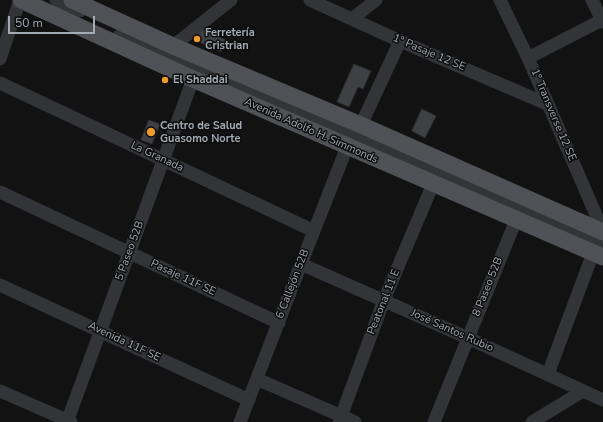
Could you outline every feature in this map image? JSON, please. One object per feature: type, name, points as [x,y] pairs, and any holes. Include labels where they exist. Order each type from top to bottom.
[{"type":"main road","name":"Avenida Adolfo H. Simmonds","points":[[20,0],[193,79],[516,220],[600,250]]},
{"type":"main road","points":[[72,0],[173,46],[361,125],[603,232]]},
{"type":"street","points":[[0,59],[20,0]]},
{"type":"street","name":"Avenida Adolfo H. Simmonds","points":[[39,0],[600,250]]},
{"type":"street","name":"Avenida Adolfo H. Simmonds","points":[[56,0],[355,134],[600,250]]},
{"type":"street","points":[[173,46],[231,0]]},
{"type":"street","name":"1° Pasaje 12 SE","points":[[310,0],[400,41],[547,104]]},
{"type":"street","points":[[352,19],[376,0]]},
{"type":"street","name":"1° Transverse 12 SE","points":[[500,0],[528,58],[603,232]]},
{"type":"street","points":[[528,58],[603,21],[592,0]]},
{"type":"street","points":[[361,125],[400,41]]},
{"type":"street","name":"5 Paseo 52B","points":[[68,421],[193,79]]},
{"type":"street","name":"La Granada","points":[[0,84],[314,231]]},
{"type":"street","name":"6 Callejón 52B","points":[[240,422],[347,146]]},
{"type":"street","name":"Peatonal 11 E","points":[[340,419],[384,300],[433,184]]},
{"type":"street","name":"Pasaje 11F SE","points":[[0,192],[278,323]]},
{"type":"street","name":"8 Paseo 52B","points":[[434,422],[516,220]]},
{"type":"street","points":[[548,374],[600,250]]},
{"type":"street","name":"José Santos Rubio","points":[[301,264],[384,300],[603,400]]},
{"type":"street","name":"Avenida 11F SE","points":[[0,285],[248,400]]},
{"type":"street","points":[[257,379],[340,419],[355,422]]},
{"type":"street","points":[[0,390],[68,421]]},
{"type":"street","points":[[532,422],[583,391]]},
{"type":"building","points":[[203,30],[226,40],[221,52],[192,39]]},
{"type":"building","points":[[354,64],[371,71],[363,89],[358,87],[349,107],[337,102]]},
{"type":"building","name":"El Shaddai","points":[[164,76],[168,78],[165,84],[161,82]]},
{"type":"building","points":[[422,109],[436,116],[425,138],[412,131]]},
{"type":"building","name":"Centro de Salud Guasomo Norte","points":[[149,120],[160,124],[152,144],[141,140]]},
{"type":"place","name":"Ferretería Cristrian","points":[[197,39]]},
{"type":"place","name":"El Shaddai","points":[[165,80]]},
{"type":"place","name":"Centro de Salud Guasomo Norte","points":[[151,132]]}]
